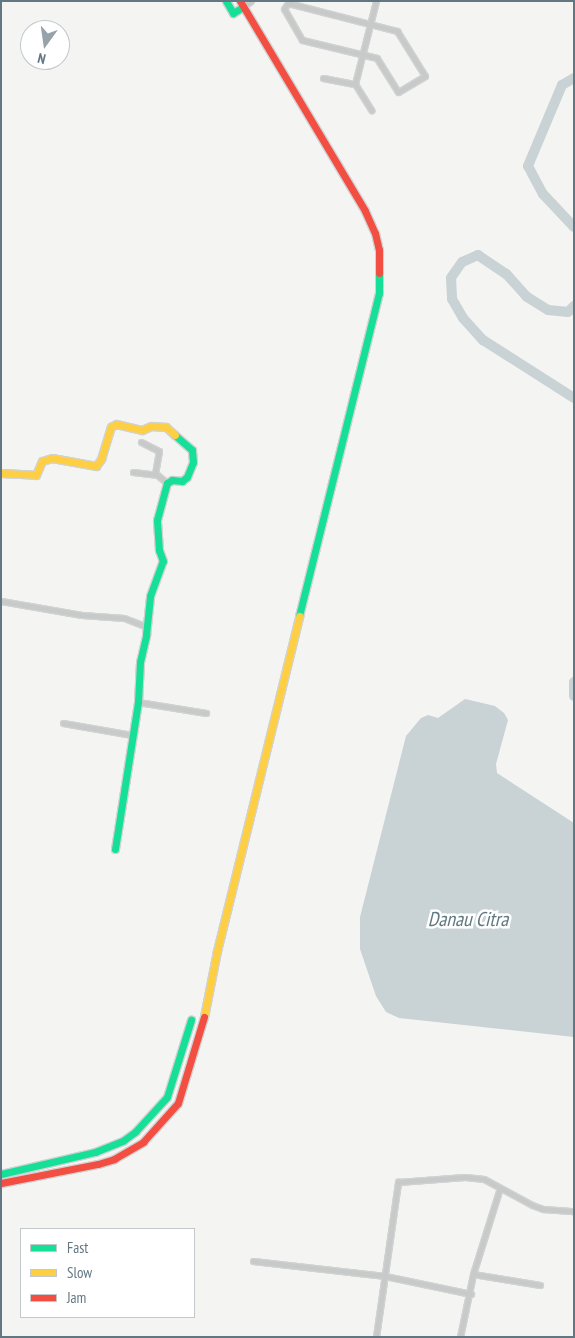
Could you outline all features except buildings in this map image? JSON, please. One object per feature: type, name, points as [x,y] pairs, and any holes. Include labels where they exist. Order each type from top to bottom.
[{"type":"street","points":[[226,1],[233,13],[241,4],[251,1]]},
{"type":"street","points":[[371,110],[355,84],[376,1]]},
{"type":"street","points":[[288,3],[370,24],[397,31],[425,76],[398,92],[377,58],[302,40],[284,9],[288,3]]},
{"type":"street","points":[[1,1183],[98,1164],[130,1151],[143,1142],[168,1117],[178,1103],[203,1022],[217,951],[380,284],[379,250],[365,211],[241,4]]},
{"type":"street","points":[[323,78],[355,84]]},
{"type":"street","points":[[1,473],[36,475],[42,461],[52,458],[93,466],[99,462],[113,425],[121,424],[142,430],[151,426],[169,428],[189,446],[194,455],[187,478],[182,481],[172,480],[167,483],[157,520],[159,550],[163,561],[153,584],[145,626],[145,639],[140,662],[138,702],[119,837],[115,849]]},
{"type":"street","points":[[141,442],[159,451],[155,466],[156,475]]},
{"type":"street","points":[[133,472],[150,476],[156,475],[167,483]]},
{"type":"street","points":[[1,601],[82,615],[124,618],[145,626]]},
{"type":"street","points":[[138,702],[206,713]]},
{"type":"street","points":[[63,723],[132,735]]},
{"type":"street","points":[[1,1174],[95,1152],[124,1140],[141,1127],[158,1109],[173,1081],[191,1020]]},
{"type":"street","points":[[173,1081],[185,1084]]},
{"type":"street","points":[[376,1337],[398,1182],[465,1177],[484,1178],[522,1201],[543,1209],[574,1211]]},
{"type":"street","points":[[460,1337],[474,1274],[500,1188]]},
{"type":"street","points":[[252,1261],[385,1276],[471,1294]]},
{"type":"street","points":[[474,1274],[540,1285]]},
{"type":"water","name":"Danau Citra","points":[[465,699],[495,706],[504,713],[508,720],[496,764],[497,773],[574,823],[574,1037],[399,1018],[386,1012],[376,996],[360,949],[360,917],[406,736],[421,718],[428,715],[438,718]]},
{"type":"waterway","points":[[574,78],[562,85],[528,166],[543,194],[574,227]]},
{"type":"waterway","points":[[574,306],[568,312],[548,310],[527,297],[506,274],[478,255],[462,262],[451,278],[452,299],[463,318],[483,340],[574,398]]},
{"type":"waterway","points":[[574,682],[574,696]]},
{"type":"traffic: fast","points":[[226,1],[233,13],[243,7]]},
{"type":"traffic: fast","points":[[299,616],[379,293],[379,273]]},
{"type":"traffic: fast","points":[[115,849],[138,702],[140,662],[146,635],[150,596],[163,561],[159,550],[157,520],[167,483],[172,480],[182,481],[187,477],[193,462],[192,450],[175,435]]},
{"type":"traffic: fast","points":[[1,1174],[95,1152],[124,1140],[135,1132],[167,1097],[191,1020]]},
{"type":"traffic: slow","points":[[1,473],[36,475],[42,461],[52,458],[96,466],[101,459],[111,427],[116,424],[142,430],[151,426],[166,427],[175,435]]},
{"type":"traffic: slow","points":[[204,1017],[217,951],[299,616]]},
{"type":"traffic: jam","points":[[240,1],[365,211],[375,233],[379,250],[379,273]]},
{"type":"traffic: jam","points":[[1,1183],[98,1164],[114,1159],[143,1142],[178,1103],[204,1017]]}]
